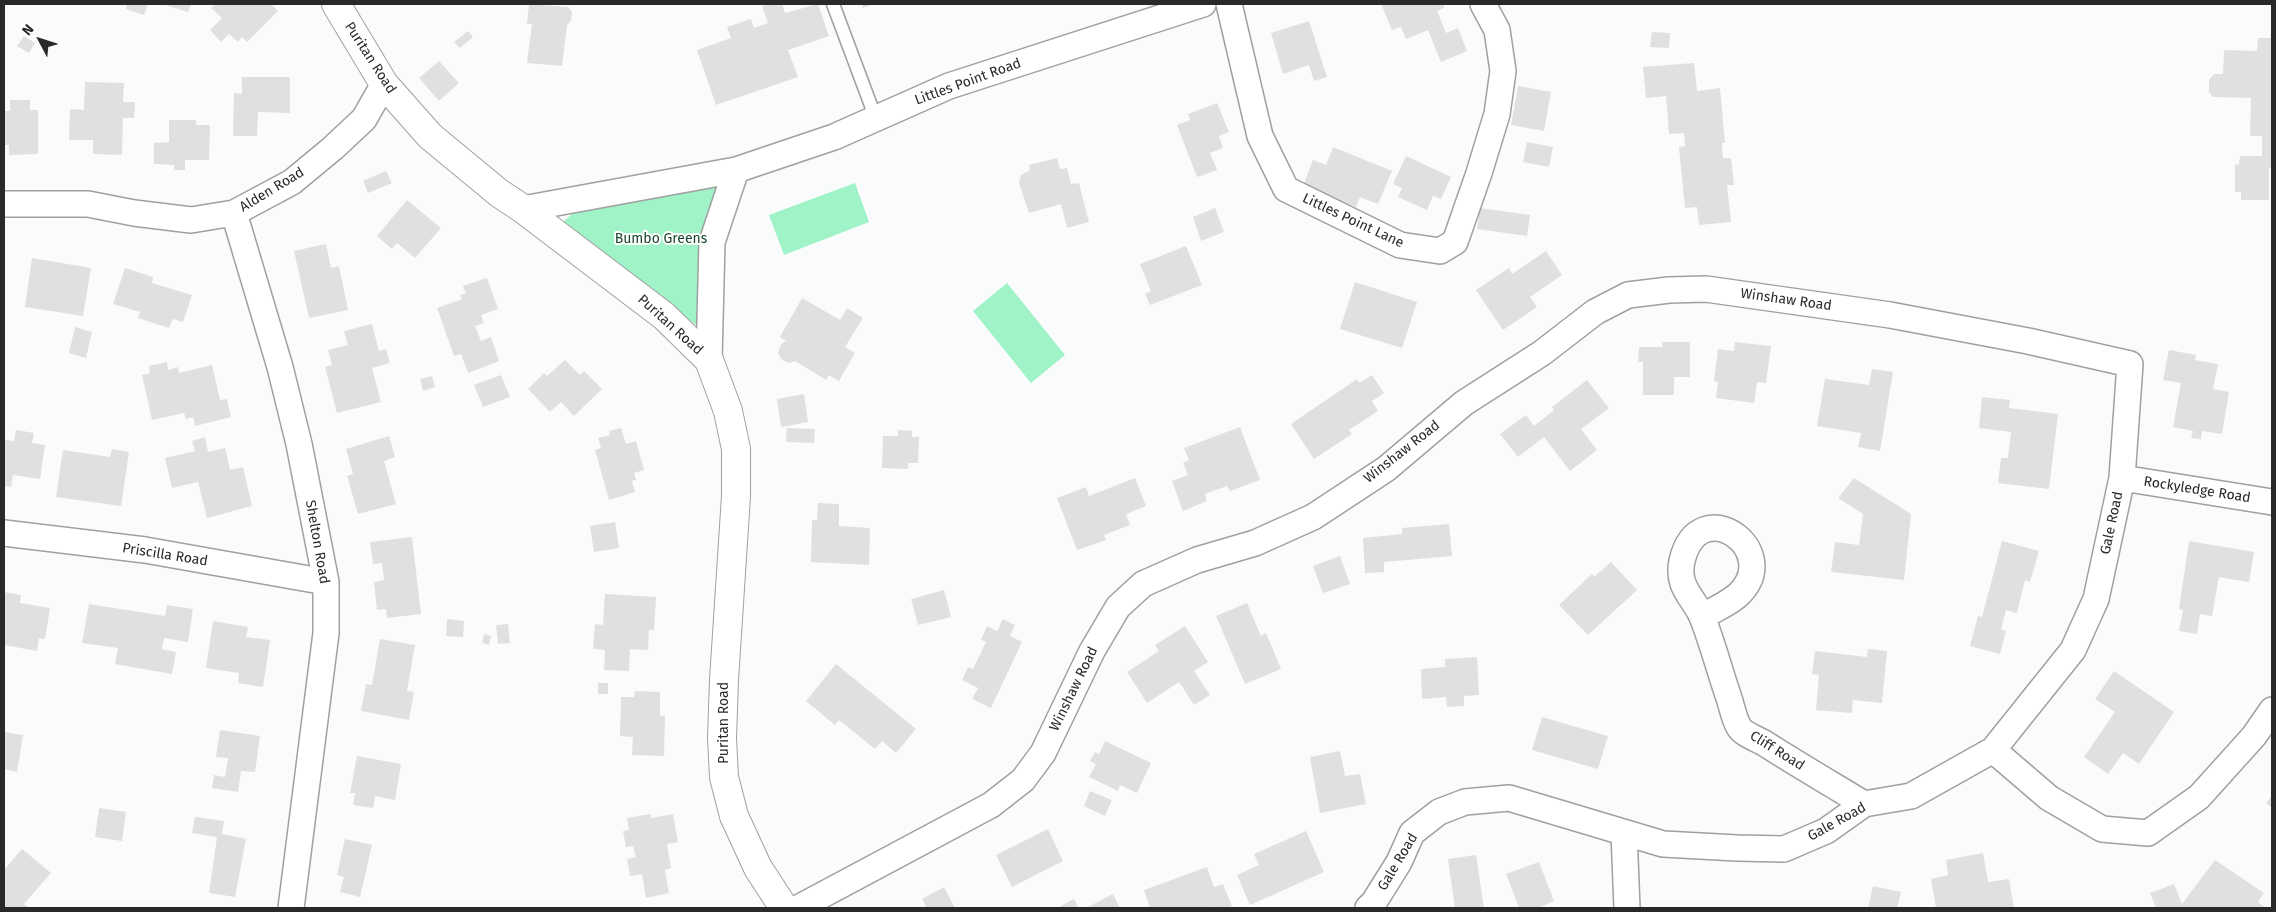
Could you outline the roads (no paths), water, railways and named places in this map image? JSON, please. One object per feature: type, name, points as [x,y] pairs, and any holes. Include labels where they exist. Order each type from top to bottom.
[{"type":"street","name":"Puritan Road","points":[[336,4],[384,84],[430,136],[499,193],[523,208],[664,316],[709,360],[728,411],[736,449],[736,496],[724,680],[722,738],[724,777],[734,816],[758,868],[784,908]]},
{"type":"street","name":"Littles Point Road","points":[[523,208],[736,170],[834,137],[949,86],[1204,4]]},
{"type":"street","name":"Littles Point Lane","points":[[1229,4],[1260,136],[1286,189],[1400,245],[1440,251],[1455,242],[1480,174],[1497,114],[1503,71],[1497,30],[1482,4]]},
{"type":"street","name":"Alden Road","points":[[4,204],[88,204],[134,214],[191,220],[234,213],[292,182],[333,148],[364,118],[384,84]]},
{"type":"street","points":[[709,360],[712,242],[736,170]]},
{"type":"street","name":"Shelton Road","points":[[234,213],[280,367],[297,436],[326,582],[325,642],[291,908]]},
{"type":"street","name":"Winshaw Road","points":[[798,908],[983,809],[1023,780],[1042,753],[1092,651],[1118,607],[1143,584],[1197,560],[1255,543],[1313,517],[1386,469],[1464,403],[1542,353],[1595,312],[1628,295],[1669,290],[1706,289],[1890,315],[2028,340],[2130,364]]},
{"type":"street","name":"Gale Road","points":[[1368,908],[1374,902],[1399,862],[1412,834],[1439,812],[1465,802],[1509,798],[1663,844],[1784,849],[1826,831],[1864,804],[1911,796],[1993,750],[2073,650],[2096,599],[2122,478],[2130,364]]},
{"type":"street","name":"Rockyledge Road","points":[[2122,478],[2272,502]]},
{"type":"street","name":"Priscilla Road","points":[[4,533],[145,550],[326,582]]},
{"type":"street","name":"Cliff Road","points":[[1702,617],[1739,728],[1864,804]]},
{"type":"street","points":[[1993,750],[2049,798],[2102,829],[2148,832],[2199,796],[2254,736],[2272,710]]},
{"type":"street","points":[[1624,833],[1627,908]]},
{"type":"lane","points":[[833,4],[876,119]]},
{"type":"park label","name":"Bumbo Greens","points":[[661,239]]}]
